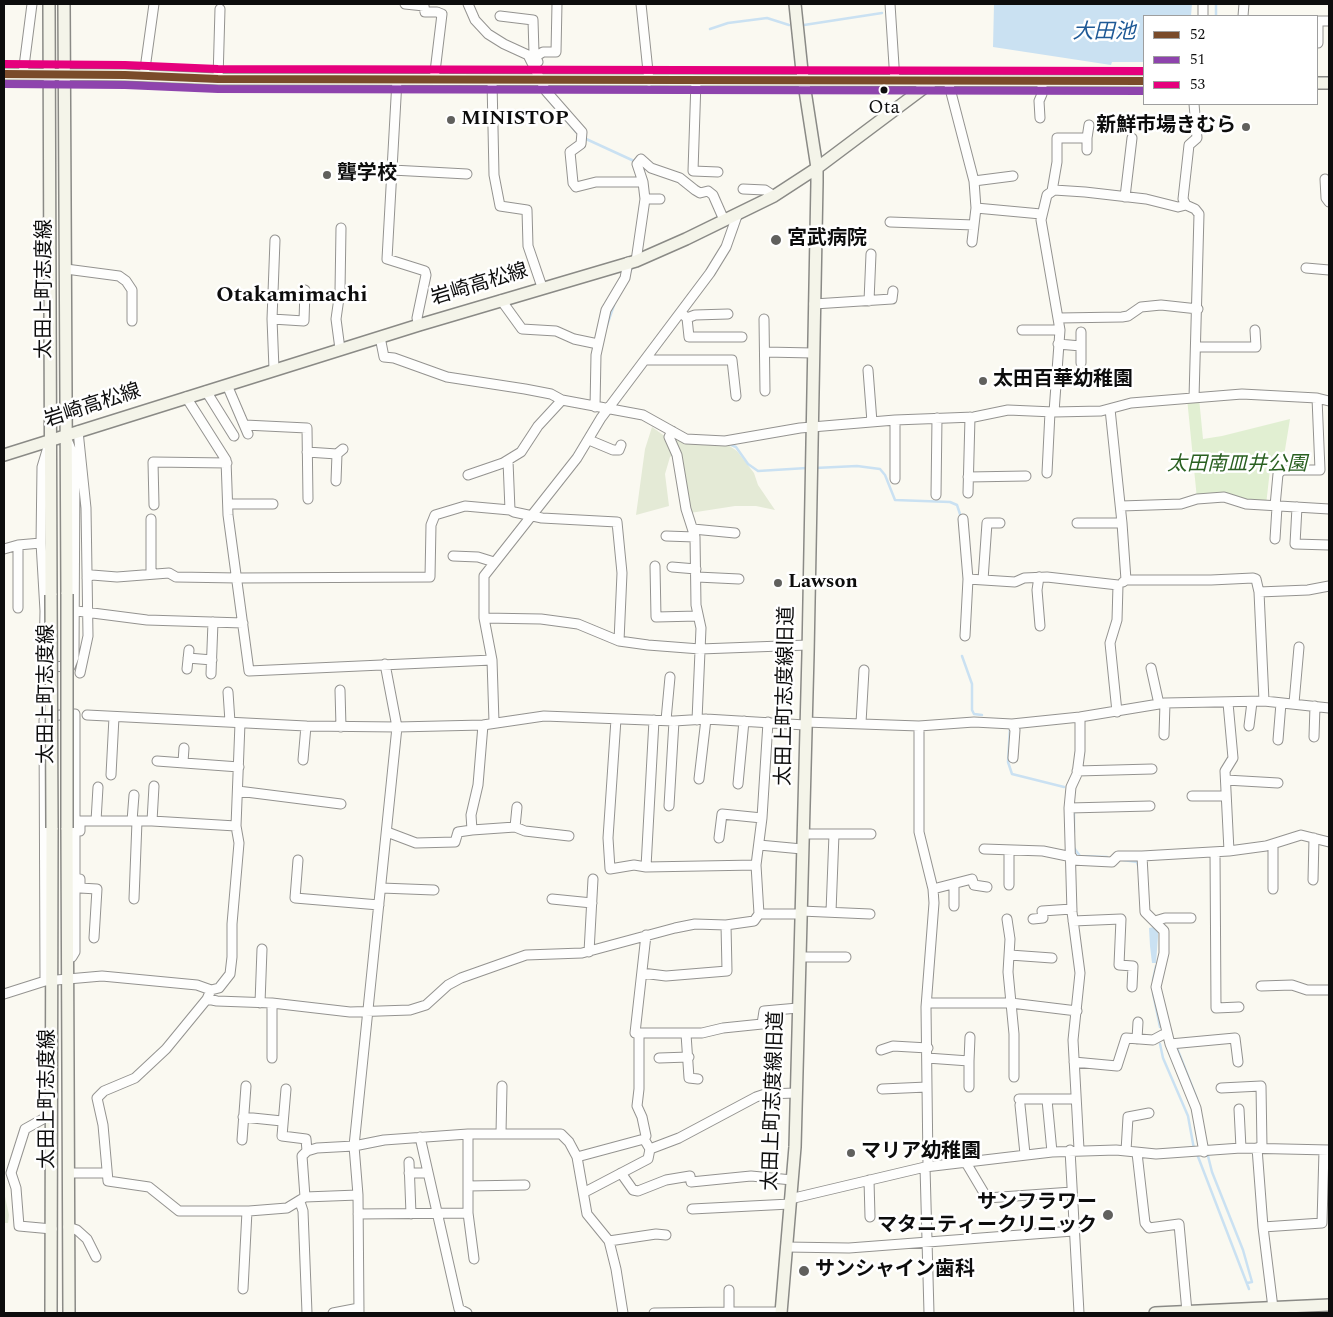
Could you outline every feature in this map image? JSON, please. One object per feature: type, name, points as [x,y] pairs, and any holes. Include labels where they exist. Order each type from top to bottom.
[{"type":"main road","name":"太田上町志度線","points":[[49,4],[52,828],[49,980],[52,1114],[51,1313]]},
{"type":"main road","name":"太田上町志度線","points":[[64,4],[68,1313]]},
{"type":"main road","name":"太田上町志度線旧道","points":[[781,1313],[792,1180],[796,1092],[808,645],[817,168],[795,4]]},
{"type":"main road","points":[[4,74],[218,79],[492,81],[1143,81]]},
{"type":"main road","name":"岩崎高松線","points":[[4,455],[419,324],[632,261],[774,196],[817,168],[933,81]]},
{"type":"main road","points":[[1156,1313],[1273,1308],[1302,1310],[1329,1305]]},
{"type":"street","points":[[23,74],[32,4]]},
{"type":"street","points":[[144,76],[154,4]]},
{"type":"street","points":[[404,4],[424,6],[424,12],[442,14],[434,80]]},
{"type":"street","points":[[468,4],[475,20],[488,34],[528,55],[536,66],[540,81],[581,136],[581,144],[570,152],[573,183],[576,187],[596,182],[643,182]]},
{"type":"street","points":[[535,57],[543,52],[556,52],[557,4]]},
{"type":"street","points":[[641,4],[649,81]]},
{"type":"street","points":[[890,4],[894,81]]},
{"type":"street","points":[[218,79],[220,9]]},
{"type":"street","points":[[500,16],[533,20],[535,57],[540,81]]},
{"type":"street","points":[[397,80],[387,259],[425,271],[426,276],[417,318],[419,324]]},
{"type":"street","points":[[492,81],[494,175],[500,206],[527,210],[528,246],[542,287]]},
{"type":"street","points":[[696,81],[693,171],[718,172]]},
{"type":"street","points":[[948,81],[974,181],[976,208],[972,242]]},
{"type":"street","points":[[1040,118],[1039,101],[1042,94],[1042,81]]},
{"type":"street","points":[[1194,105],[1197,138],[1189,145],[1183,200],[1199,214],[1198,309],[1194,398]]},
{"type":"street","points":[[1087,150],[1089,125]]},
{"type":"street","points":[[1047,473],[1060,330],[1041,214],[1047,195],[1052,191],[1057,162],[1057,138],[1088,138]]},
{"type":"street","points":[[1125,197],[1132,138]]},
{"type":"street","points":[[594,407],[596,355],[606,310],[625,278],[632,261],[645,200],[643,182],[637,164],[641,159],[651,168],[680,178],[700,193],[708,192],[713,195],[724,220]]},
{"type":"street","points":[[392,170],[467,174]]},
{"type":"street","points":[[974,181],[1013,176]]},
{"type":"street","points":[[1325,179],[1326,198],[1329,202]]},
{"type":"street","points":[[743,189],[765,190],[774,196]]},
{"type":"street","points":[[1052,191],[1146,199],[1178,207],[1186,204]]},
{"type":"street","points":[[645,200],[660,199]]},
{"type":"street","points":[[976,208],[1041,214]]},
{"type":"street","points":[[494,722],[492,660],[484,618],[484,576],[530,515],[577,458],[607,409],[645,360],[684,315],[726,247],[738,213]]},
{"type":"street","points":[[890,222],[974,225]]},
{"type":"street","points":[[340,228],[340,291],[336,319],[340,349]]},
{"type":"street","points":[[274,370],[272,319],[275,240]]},
{"type":"street","points":[[869,301],[871,254]]},
{"type":"street","points":[[1306,268],[1329,270]]},
{"type":"street","points":[[66,269],[119,276],[126,281],[132,290],[132,321]]},
{"type":"street","points":[[272,319],[304,321],[305,290]]},
{"type":"street","points":[[814,304],[892,299],[893,291]]},
{"type":"street","points":[[501,300],[522,329],[556,331],[574,340],[598,344]]},
{"type":"street","points":[[1059,318],[1122,317],[1128,316],[1141,307],[1161,305],[1198,309]]},
{"type":"street","points":[[684,315],[728,314]]},
{"type":"street","points":[[684,315],[689,337],[742,337]]},
{"type":"street","points":[[764,319],[765,391]]},
{"type":"street","points":[[1022,330],[1060,330]]},
{"type":"street","points":[[1196,347],[1256,347],[1255,330]]},
{"type":"street","points":[[1081,332],[1081,363]]},
{"type":"street","points":[[380,337],[384,357],[394,358],[447,377],[551,394],[562,400],[643,415],[670,434],[686,439],[725,441],[812,428],[872,422],[970,417],[1008,410],[1052,412],[1110,409],[1131,402],[1242,394],[1329,400]]},
{"type":"street","points":[[1058,344],[1081,346]]},
{"type":"street","points":[[765,352],[813,352]]},
{"type":"street","points":[[645,360],[732,360],[736,396]]},
{"type":"street","points":[[868,370],[872,422]]},
{"type":"street","points":[[227,384],[246,430],[307,428],[308,499]]},
{"type":"street","points":[[206,391],[234,436]]},
{"type":"street","points":[[186,397],[227,463],[228,504],[248,670],[492,660]]},
{"type":"street","points":[[1275,539],[1278,474],[1282,470],[1320,470],[1317,398]]},
{"type":"street","points":[[468,475],[508,461],[522,452],[538,426],[562,400]]},
{"type":"street","points":[[1110,409],[1122,523],[1122,583],[1117,620],[1110,643],[1117,712]]},
{"type":"street","points":[[968,493],[970,417]]},
{"type":"street","points":[[936,495],[938,418]]},
{"type":"street","points":[[895,420],[895,479]]},
{"type":"street","points":[[78,431],[86,508],[88,612],[88,644],[80,673]]},
{"type":"street","points":[[670,434],[686,509],[694,533],[696,605],[701,628],[702,719],[699,779]]},
{"type":"street","points":[[50,440],[42,467],[41,543],[46,611],[44,659],[48,666],[70,667],[74,657],[75,459],[65,435]]},
{"type":"street","points":[[588,440],[614,450],[619,450],[621,446]]},
{"type":"street","points":[[308,452],[340,451],[336,481]]},
{"type":"street","points":[[508,461],[510,510]]},
{"type":"street","points":[[154,505],[153,462],[227,463]]},
{"type":"street","points":[[968,476],[1026,476]]},
{"type":"street","points":[[1121,506],[1181,504],[1197,499],[1224,497],[1246,504],[1329,509]]},
{"type":"street","points":[[228,504],[273,504]]},
{"type":"street","points":[[87,578],[92,575],[117,577],[169,573],[176,577],[238,578],[430,577],[431,525],[435,515],[465,506],[510,510],[530,515],[617,522],[622,573],[619,641]]},
{"type":"street","points":[[1297,507],[1295,544],[1329,545]]},
{"type":"street","points":[[680,517],[690,517]]},
{"type":"street","points":[[151,519],[151,574]]},
{"type":"street","points":[[963,519],[968,579],[965,636]]},
{"type":"street","points":[[983,580],[987,523],[1000,523]]},
{"type":"street","points":[[1077,523],[1122,523]]},
{"type":"street","points":[[666,536],[694,533],[735,533]]},
{"type":"street","points":[[4,549],[41,543]]},
{"type":"street","points":[[18,546],[18,608]]},
{"type":"street","points":[[453,556],[478,557],[494,562]]},
{"type":"street","points":[[655,566],[656,617],[698,616]]},
{"type":"street","points":[[672,567],[696,573],[739,579]]},
{"type":"street","points":[[968,579],[1015,582],[1024,578],[1040,578],[1122,583],[1256,579],[1259,592],[1264,701]]},
{"type":"street","points":[[1040,578],[1037,590],[1040,626]]},
{"type":"street","points":[[1259,592],[1308,590],[1329,586]]},
{"type":"street","points":[[77,612],[147,620],[243,623]]},
{"type":"street","points":[[484,618],[542,619],[578,624],[619,641],[700,649],[808,645]]},
{"type":"street","points":[[211,674],[213,622]]},
{"type":"street","points":[[1294,703],[1299,647]]},
{"type":"street","points":[[187,669],[188,654],[212,660]]},
{"type":"street","points":[[333,1313],[359,1311],[358,1195],[354,1146],[397,728],[385,664]]},
{"type":"street","points":[[1151,668],[1162,704],[1164,735]]},
{"type":"street","points":[[861,723],[864,670]]},
{"type":"street","points":[[669,806],[670,677]]},
{"type":"street","points":[[340,690],[341,727]]},
{"type":"street","points":[[228,692],[230,722]]},
{"type":"street","points":[[87,715],[306,726],[397,728],[483,724],[544,716],[919,726],[974,722],[1012,724],[1080,717],[1162,704],[1264,701],[1329,708]]},
{"type":"street","points":[[1249,726],[1252,702]]},
{"type":"street","points":[[1228,703],[1233,758],[1226,771],[1228,851]]},
{"type":"street","points":[[1278,740],[1281,703]]},
{"type":"street","points":[[1314,737],[1315,706]]},
{"type":"street","points":[[49,980],[44,720],[46,716],[75,714],[75,952],[72,957],[67,958]]},
{"type":"street","points":[[111,775],[114,717]]},
{"type":"street","points":[[1079,1313],[1072,1192],[1076,1099],[1073,1040],[1080,973],[1072,909],[1072,858],[1069,808],[1071,787],[1077,771],[1080,752],[1080,717]]},
{"type":"street","points":[[616,718],[608,838],[610,869],[634,865],[646,867],[756,865]]},
{"type":"street","points":[[646,867],[654,720]]},
{"type":"street","points":[[738,784],[744,721]]},
{"type":"street","points":[[4,994],[49,980],[120,977],[196,985],[217,1002],[272,1003],[368,1012],[418,1008],[461,978],[526,955],[589,952],[646,935],[695,924],[726,925],[754,921],[758,914],[756,865],[762,818],[768,722]]},
{"type":"street","points":[[240,723],[236,826],[239,842],[230,974],[219,988],[209,995],[166,1049],[135,1078],[104,1091],[97,1098],[103,1126],[108,1181],[148,1187],[179,1211],[247,1211],[287,1208],[302,1199],[358,1195]]},
{"type":"street","points":[[472,830],[471,815],[478,785],[483,724]]},
{"type":"street","points":[[1012,724],[1015,730],[1013,758]]},
{"type":"street","points":[[303,760],[306,726]]},
{"type":"street","points":[[919,726],[918,832],[933,889],[928,1003],[926,1007],[928,1313]]},
{"type":"street","points":[[183,762],[184,748]]},
{"type":"street","points":[[157,761],[239,766]]},
{"type":"street","points":[[1077,771],[1152,769]]},
{"type":"street","points":[[1226,780],[1278,783]]},
{"type":"street","points":[[152,821],[154,786]]},
{"type":"street","points":[[96,820],[98,787]]},
{"type":"street","points":[[238,791],[341,804]]},
{"type":"street","points":[[134,795],[134,899]]},
{"type":"street","points":[[1192,796],[1226,796]]},
{"type":"street","points":[[1069,808],[1150,806]]},
{"type":"street","points":[[515,827],[517,807]]},
{"type":"street","points":[[719,838],[722,814],[762,818]]},
{"type":"street","points":[[94,938],[97,889],[80,888],[80,820],[152,821],[236,826]]},
{"type":"street","points":[[387,832],[416,843],[455,842],[458,832],[515,827],[525,831],[569,836]]},
{"type":"street","points":[[803,834],[872,834]]},
{"type":"street","points":[[831,912],[834,834]]},
{"type":"street","points":[[984,850],[1043,851],[1072,858],[1112,862],[1118,856],[1249,849],[1301,835],[1329,842]]},
{"type":"street","points":[[1313,880],[1314,838]]},
{"type":"street","points":[[1273,844],[1273,890]]},
{"type":"street","points":[[759,845],[802,849]]},
{"type":"street","points":[[1009,850],[1009,885]]},
{"type":"street","points":[[1215,852],[1216,1008],[1239,1007]]},
{"type":"street","points":[[1142,856],[1145,912],[1164,932],[1164,953],[1156,987],[1166,1033],[1196,1108],[1199,1152]]},
{"type":"street","points":[[298,860],[295,898],[379,905]]},
{"type":"street","points":[[589,952],[593,879]]},
{"type":"street","points":[[933,889],[972,879],[974,885],[987,887]]},
{"type":"street","points":[[954,884],[954,906]]},
{"type":"street","points":[[381,888],[434,890]]},
{"type":"street","points":[[552,899],[592,903]]},
{"type":"street","points":[[1033,919],[1043,918],[1042,911],[1072,909]]},
{"type":"street","points":[[758,914],[831,912],[870,914]]},
{"type":"street","points":[[1155,922],[1164,918],[1191,918]]},
{"type":"street","points":[[1007,919],[1010,955],[1008,972],[1014,1034],[1014,1077]]},
{"type":"street","points":[[1073,921],[1121,920],[1119,964],[1133,966],[1132,987]]},
{"type":"street","points":[[642,973],[666,976],[727,971],[726,925]]},
{"type":"street","points":[[646,935],[635,1033],[686,1034],[762,1024],[764,1011],[798,1008]]},
{"type":"street","points":[[260,1003],[262,949]]},
{"type":"street","points":[[1010,955],[1052,958]]},
{"type":"street","points":[[800,957],[846,957]]},
{"type":"street","points":[[1261,986],[1292,985],[1308,990],[1329,990]]},
{"type":"street","points":[[272,1003],[272,1058]]},
{"type":"street","points":[[928,1003],[1011,1004],[1077,1011]]},
{"type":"street","points":[[1137,1039],[1138,1022]]},
{"type":"street","points":[[585,1192],[648,1159],[650,1149],[644,1139],[646,1136],[637,1106],[639,1089],[639,1033]]},
{"type":"street","points":[[1074,1062],[1117,1066],[1126,1038],[1153,1040],[1166,1033]]},
{"type":"street","points":[[686,1034],[690,1078],[698,1079]]},
{"type":"street","points":[[969,1087],[968,1061],[970,1037]]},
{"type":"street","points":[[1170,1044],[1234,1038],[1238,1062]]},
{"type":"street","points":[[881,1050],[893,1046],[968,1061]]},
{"type":"street","points":[[659,1058],[689,1057]]},
{"type":"street","points":[[242,1140],[246,1086]]},
{"type":"street","points":[[501,1133],[502,1086]]},
{"type":"street","points":[[1221,1088],[1261,1086],[1259,1148],[1263,1227],[1273,1308]]},
{"type":"street","points":[[882,1090],[927,1087]]},
{"type":"street","points":[[286,1089],[282,1136],[306,1139],[307,1151]]},
{"type":"street","points":[[650,1149],[679,1138],[756,1097],[765,1094],[796,1092]]},
{"type":"street","points":[[1025,1154],[1020,1102],[1076,1099]]},
{"type":"street","points":[[1047,1100],[1052,1152]]},
{"type":"street","points":[[1239,1110],[1241,1148]]},
{"type":"street","points":[[1126,1151],[1128,1117],[1149,1113]]},
{"type":"street","points":[[52,1114],[25,1129],[10,1174],[16,1188],[19,1226],[52,1229]]},
{"type":"street","points":[[243,1117],[282,1121]]},
{"type":"street","points":[[307,1313],[302,1199],[302,1156],[307,1151],[317,1148],[354,1146],[420,1136],[501,1133],[561,1134],[569,1142],[576,1157],[585,1192],[587,1214],[609,1241],[616,1269],[623,1313]]},
{"type":"street","points":[[468,1134],[468,1213],[474,1259]]},
{"type":"street","points":[[420,1136],[459,1309],[467,1313]]},
{"type":"street","points":[[576,1157],[644,1139]]},
{"type":"street","points":[[692,1209],[790,1201],[926,1166],[1025,1154],[1075,1150],[1137,1153],[1199,1152],[1241,1148],[1327,1150],[1322,1223],[1263,1227]]},
{"type":"street","points":[[1137,1153],[1145,1223],[1149,1228],[1179,1224],[1187,1312]]},
{"type":"street","points":[[965,1161],[987,1198],[1072,1192]]},
{"type":"street","points":[[409,1162],[412,1214]]},
{"type":"street","points":[[68,1173],[107,1173]]},
{"type":"street","points":[[409,1173],[428,1173]]},
{"type":"street","points":[[621,1173],[633,1190],[638,1191],[666,1180],[690,1176],[692,1182],[751,1176],[792,1180]]},
{"type":"street","points":[[869,1180],[870,1217]]},
{"type":"street","points":[[468,1186],[525,1185]]},
{"type":"street","points":[[244,1289],[247,1211]]},
{"type":"street","points":[[358,1214],[468,1213]]},
{"type":"street","points":[[68,1228],[77,1230],[87,1239],[96,1257]]},
{"type":"street","points":[[786,1247],[848,1248],[1073,1231]]},
{"type":"street","points":[[609,1241],[656,1234],[666,1235]]},
{"type":"street","points":[[729,1290],[729,1312]]},
{"type":"street","points":[[654,1313],[781,1313]]},
{"type":"green space","name":"太田南皿井公園","points":[[1187,398],[1199,398],[1203,439],[1290,419],[1284,456],[1271,461],[1266,505],[1197,499]]},
{"type":"green space","points":[[652,427],[666,437],[677,440],[728,445],[737,451],[754,473],[758,485],[775,510],[756,506],[735,506],[690,513],[677,453],[670,457],[665,474],[669,506],[636,515],[645,449]]},
{"type":"green space","points":[[4,1192],[9,1215],[8,1223],[4,1223]]},
{"type":"water","name":"大田池","points":[[994,4],[1192,4],[1191,15],[1143,15],[1143,62],[1112,62],[1111,65],[993,47]]},
{"type":"water","points":[[1154,927],[1158,931],[1158,936],[1156,963],[1152,963],[1149,928]]},
{"type":"waterway","points":[[1216,4],[1216,15]]},
{"type":"waterway","points":[[804,25],[882,13]]},
{"type":"waterway","points":[[710,29],[728,23],[767,18],[789,25]]},
{"type":"waterway","points":[[544,95],[576,132]]},
{"type":"waterway","points":[[584,138],[634,161],[635,164]]},
{"type":"waterway","points":[[624,287],[633,265]]},
{"type":"waterway","points":[[606,328],[614,305]]},
{"type":"waterway","points":[[729,444],[736,447],[748,464],[758,471],[807,468]]},
{"type":"waterway","points":[[815,468],[857,466],[880,469],[885,475],[895,500],[950,502],[957,505],[961,517]]},
{"type":"waterway","points":[[962,656],[972,684],[972,710],[974,714],[982,715]]},
{"type":"waterway","points":[[1010,728],[1008,762],[1012,774],[1064,787]]},
{"type":"waterway","points":[[1074,811],[1074,832]]},
{"type":"waterway","points":[[1074,848],[1080,856],[1107,857]]},
{"type":"waterway","points":[[1123,860],[1137,862],[1139,869]]},
{"type":"waterway","points":[[1153,980],[1156,966]]},
{"type":"waterway","points":[[1153,993],[1160,1027]]},
{"type":"waterway","points":[[1160,1044],[1163,1058],[1188,1116],[1194,1149]]},
{"type":"waterway","points":[[1177,1048],[1197,1099]]},
{"type":"waterway","points":[[1197,1154],[1249,1289]]},
{"type":"waterway","points":[[1208,1156],[1212,1172],[1243,1250],[1252,1282],[1247,1283]]},
{"type":"transit line","name":"53","points":[[4,64],[125,65],[218,69],[1143,71]]},
{"type":"transit line","name":"52","points":[[4,74],[125,75],[218,79],[1143,81]]},
{"type":"transit line","name":"51","points":[[4,84],[125,85],[218,89],[1143,91]]},
{"type":"place","name":"Ota","points":[[884,90]]},
{"type":"place","name":"MINISTOP","points":[[451,120]]},
{"type":"place","name":"新鮮市場きむら","points":[[1246,127]]},
{"type":"place","name":"聾学校","points":[[327,175]]},
{"type":"place","name":"宮武病院","points":[[776,240]]},
{"type":"place","name":"太田百華幼稚園","points":[[983,381]]},
{"type":"place","name":"Lawson","points":[[778,583]]},
{"type":"place","name":"マリア幼稚園","points":[[851,1153]]},
{"type":"place","name":"サンフラワー マタニティークリニック","points":[[1108,1215]]},
{"type":"place","name":"サンシャイン歯科","points":[[804,1271]]},
{"type":"district","name":"Otakamimachi","points":[[292,297]]}]
